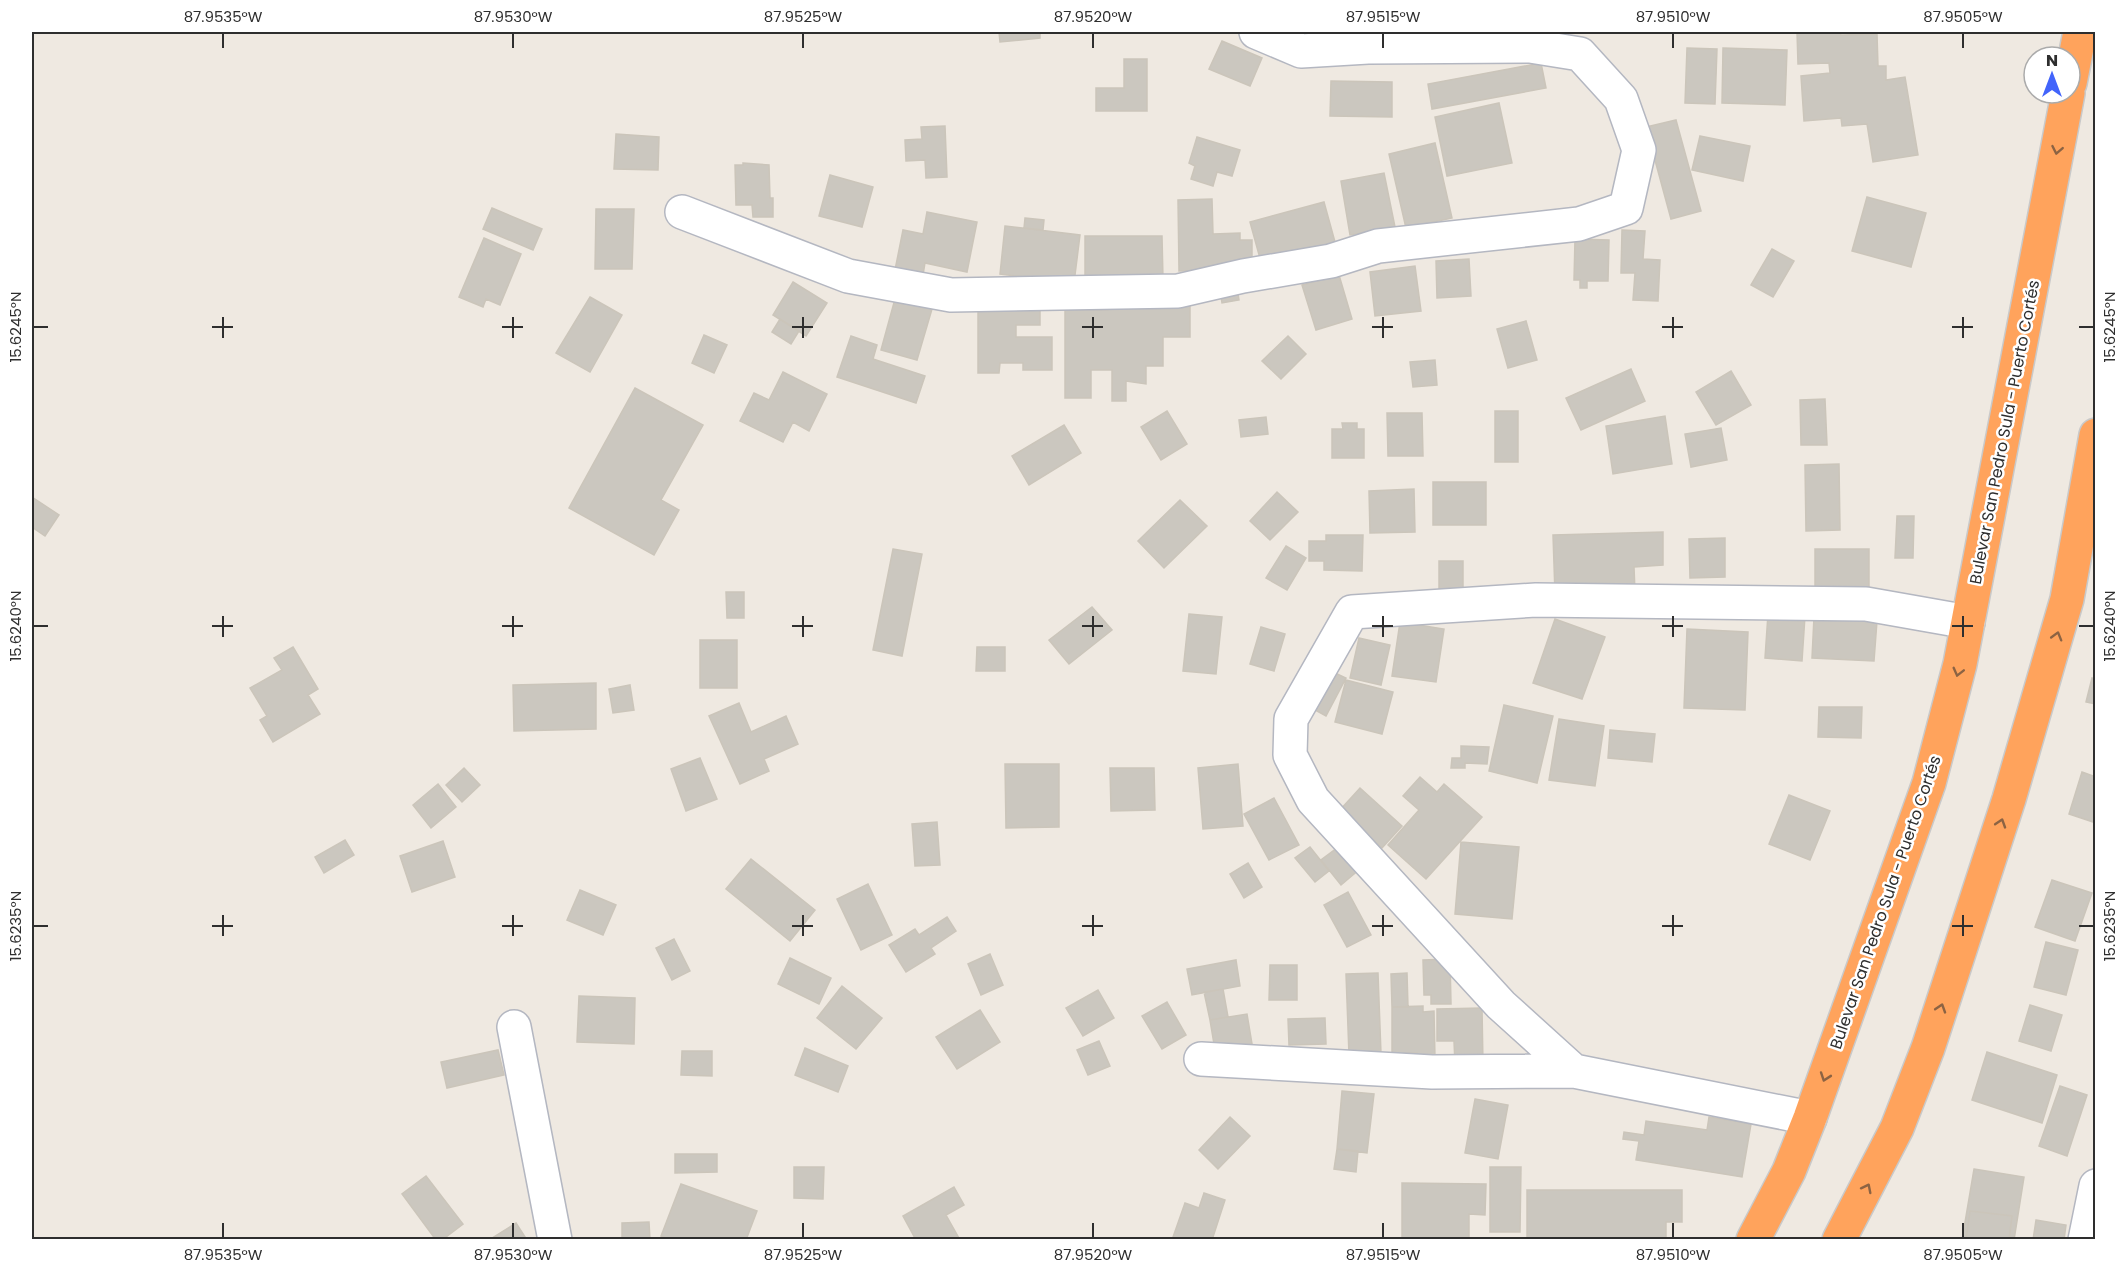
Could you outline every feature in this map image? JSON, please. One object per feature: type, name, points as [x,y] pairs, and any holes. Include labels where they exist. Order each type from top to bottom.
[{"type":"highway","name":"Bulevar San Pedro Sula - Puerto Cortés","points":[[1753,1239],[1789,1171],[1810,1118],[1929,783],[1960,664],[2066,105]]},
{"type":"highway","points":[[1843,1238],[1897,1128],[1928,1048],[2009,799],[2067,599],[2096,435]]},
{"type":"street","points":[[682,212],[848,276],[951,296],[1178,291],[1243,276],[1331,261],[1378,246],[1579,224],[1626,207],[1639,150],[1621,99],[1580,54],[1530,46],[1368,47],[1301,51],[1256,32]]},
{"type":"street","points":[[1574,1071],[1501,1005],[1313,800],[1290,755],[1291,719],[1352,612],[1536,600],[1866,604],[1968,622]]},
{"type":"street","points":[[514,1027],[555,1239]]},
{"type":"street","points":[[1201,1059],[1432,1072],[1574,1071],[1810,1118]]},
{"type":"street","points":[[2085,1239],[2096,1186]]},
{"type":"building","points":[[999,32],[1040,32],[1040,38],[1000,42]]},
{"type":"building","points":[[1797,32],[1840,32],[1841,35],[1877,34],[1878,66],[1886,66],[1886,80],[1905,77],[1918,155],[1873,162],[1867,124],[1842,126],[1841,118],[1804,121],[1801,76],[1830,73],[1829,63],[1798,64]]},
{"type":"building","points":[[1222,41],[1262,58],[1250,86],[1209,69]]},
{"type":"building","points":[[1687,48],[1717,49],[1715,104],[1685,103]]},
{"type":"building","points":[[1723,48],[1787,50],[1785,105],[1722,103]]},
{"type":"building","points":[[1124,59],[1147,59],[1147,111],[1096,111],[1096,88],[1124,88]]},
{"type":"building","points":[[1541,63],[1546,88],[1432,109],[1428,84]]},
{"type":"building","points":[[1331,81],[1392,82],[1392,117],[1330,116]]},
{"type":"building","points":[[1499,103],[1512,163],[1447,176],[1435,117]]},
{"type":"building","points":[[1676,120],[1701,211],[1671,219],[1646,127]]},
{"type":"building","points":[[945,126],[947,177],[926,178],[925,160],[906,161],[905,140],[922,139],[921,127]]},
{"type":"building","points":[[616,134],[659,137],[658,170],[614,169]]},
{"type":"building","points":[[1700,136],[1750,146],[1743,181],[1692,170]]},
{"type":"building","points":[[1197,137],[1240,150],[1232,176],[1217,172],[1213,186],[1191,179],[1195,166],[1189,163]]},
{"type":"building","points":[[1435,143],[1452,218],[1406,228],[1389,154]]},
{"type":"building","points":[[743,163],[769,165],[773,217],[753,217],[752,205],[736,205],[735,165],[743,165]]},
{"type":"building","points":[[1384,173],[1395,227],[1350,235],[1341,181]]},
{"type":"building","points":[[830,175],[873,187],[862,227],[819,216]]},
{"type":"building","points":[[1867,197],[1926,213],[1911,267],[1852,251]]},
{"type":"building","points":[[1212,199],[1213,234],[1240,233],[1240,240],[1252,240],[1252,266],[1179,271],[1178,200]]},
{"type":"building","points":[[1324,202],[1335,242],[1261,262],[1250,222]]},
{"type":"building","points":[[492,208],[542,229],[533,250],[483,229]]},
{"type":"building","points":[[596,209],[634,209],[632,269],[595,269]]},
{"type":"building","points":[[927,212],[977,222],[967,272],[925,263],[923,275],[895,270],[903,230],[923,234]]},
{"type":"building","points":[[1025,218],[1044,220],[1043,230],[1024,228]]},
{"type":"building","points":[[1005,226],[1080,235],[1074,283],[1000,274]]},
{"type":"building","points":[[1622,230],[1645,231],[1643,259],[1660,260],[1658,301],[1633,300],[1635,273],[1621,273]]},
{"type":"building","points":[[1085,236],[1162,236],[1163,279],[1085,279]]},
{"type":"building","points":[[484,238],[521,254],[500,305],[486,299],[483,307],[459,297]]},
{"type":"building","points":[[1575,239],[1609,240],[1608,281],[1587,281],[1587,288],[1580,288],[1580,280],[1574,280]]},
{"type":"building","points":[[1772,249],[1794,261],[1773,297],[1751,285]]},
{"type":"building","points":[[1469,259],[1471,296],[1437,298],[1436,261]]},
{"type":"building","points":[[1415,266],[1421,311],[1375,316],[1370,272]]},
{"type":"building","points":[[1339,275],[1352,319],[1316,330],[1302,285]]},
{"type":"building","points":[[793,282],[827,303],[806,336],[773,315]]},
{"type":"building","points":[[1236,282],[1239,300],[1222,303],[1219,284]]},
{"type":"building","points":[[590,297],[622,315],[590,372],[556,353]]},
{"type":"building","points":[[1190,298],[1190,337],[1163,337],[1163,366],[1146,366],[1146,384],[1126,381],[1126,401],[1112,401],[1112,370],[1091,370],[1091,398],[1065,398],[1065,310],[1108,310],[1108,302]]},
{"type":"building","points":[[895,299],[932,309],[917,360],[881,350]]},
{"type":"building","points":[[978,307],[1040,308],[1040,325],[1016,325],[1016,337],[1052,337],[1052,370],[1023,370],[1023,363],[1000,363],[999,373],[978,373]]},
{"type":"building","points":[[780,319],[799,331],[791,344],[772,332]]},
{"type":"building","points":[[1526,321],[1537,360],[1508,368],[1497,329]]},
{"type":"building","points":[[704,335],[727,345],[714,373],[692,363]]},
{"type":"building","points":[[851,336],[877,345],[873,359],[925,376],[916,403],[837,377]]},
{"type":"building","points":[[1288,336],[1306,354],[1281,379],[1262,361]]},
{"type":"building","points":[[1435,360],[1437,385],[1413,387],[1410,362]]},
{"type":"building","points":[[1631,369],[1645,401],[1581,430],[1566,398]]},
{"type":"building","points":[[1731,371],[1751,405],[1716,425],[1696,392]]},
{"type":"building","points":[[783,372],[827,394],[809,431],[793,422],[783,442],[740,421],[754,393],[769,400]]},
{"type":"building","points":[[635,388],[703,425],[661,500],[679,510],[654,555],[569,508]]},
{"type":"building","points":[[1825,399],[1827,445],[1801,445],[1800,400]]},
{"type":"building","points":[[1167,411],[1187,444],[1161,460],[1141,427]]},
{"type":"building","points":[[1495,411],[1518,411],[1518,462],[1495,462]]},
{"type":"building","points":[[1387,413],[1422,413],[1423,456],[1388,456]]},
{"type":"building","points":[[1665,416],[1672,464],[1613,474],[1606,426]]},
{"type":"building","points":[[1266,417],[1268,434],[1241,437],[1239,420]]},
{"type":"building","points":[[1342,423],[1357,423],[1357,429],[1364,429],[1364,458],[1332,458],[1332,429],[1343,429]]},
{"type":"building","points":[[1064,425],[1081,453],[1029,485],[1012,456]]},
{"type":"building","points":[[1721,428],[1727,460],[1691,467],[1685,434]]},
{"type":"building","points":[[1839,464],[1840,530],[1806,531],[1805,465]]},
{"type":"building","points":[[1433,482],[1486,482],[1486,525],[1433,525]]},
{"type":"building","points":[[1414,489],[1415,532],[1370,533],[1369,491]]},
{"type":"building","points":[[1277,492],[1298,512],[1270,540],[1250,521]]},
{"type":"building","points":[[32,497],[59,515],[45,536],[32,527]]},
{"type":"building","points":[[1180,500],[1207,526],[1164,568],[1138,541]]},
{"type":"building","points":[[1897,516],[1914,516],[1913,558],[1895,558]]},
{"type":"building","points":[[1663,532],[1663,565],[1634,567],[1635,592],[1555,594],[1553,535]]},
{"type":"building","points":[[1326,535],[1363,535],[1362,571],[1324,570],[1324,561],[1309,561],[1309,541],[1326,541]]},
{"type":"building","points":[[1725,538],[1725,577],[1690,578],[1689,539]]},
{"type":"building","points":[[1286,546],[1306,558],[1287,590],[1266,578]]},
{"type":"building","points":[[893,549],[922,554],[902,656],[873,650]]},
{"type":"building","points":[[1815,549],[1869,549],[1869,593],[1815,593]]},
{"type":"building","points":[[1439,561],[1463,561],[1463,594],[1439,594]]},
{"type":"building","points":[[726,592],[744,592],[744,618],[727,618]]},
{"type":"building","points":[[1092,607],[1112,630],[1069,664],[1049,640]]},
{"type":"building","points":[[1189,614],[1222,617],[1216,674],[1183,671]]},
{"type":"building","points":[[1768,614],[1805,616],[1802,661],[1765,658]]},
{"type":"building","points":[[1814,617],[1877,621],[1874,661],[1812,658]]},
{"type":"building","points":[[1555,619],[1605,637],[1582,699],[1533,683]]},
{"type":"building","points":[[1400,622],[1444,629],[1436,682],[1392,676]]},
{"type":"building","points":[[1261,627],[1285,634],[1274,671],[1250,664]]},
{"type":"building","points":[[1687,629],[1748,632],[1745,710],[1684,708]]},
{"type":"building","points":[[1359,638],[1390,645],[1381,685],[1350,678]]},
{"type":"building","points":[[700,640],[737,640],[737,688],[700,688]]},
{"type":"building","points":[[293,647],[318,689],[308,695],[320,714],[273,742],[260,720],[267,716],[250,688],[282,670],[274,658]]},
{"type":"building","points":[[977,647],[1005,647],[1005,671],[976,671]]},
{"type":"building","points":[[1335,673],[1346,678],[1326,716],[1315,710]]},
{"type":"building","points":[[2092,678],[2096,679],[2096,704],[2086,702]]},
{"type":"building","points":[[1346,680],[1393,692],[1382,734],[1335,722]]},
{"type":"building","points":[[596,683],[596,729],[514,731],[513,685]]},
{"type":"building","points":[[630,685],[634,710],[613,713],[609,689]]},
{"type":"building","points":[[739,703],[751,732],[786,716],[798,744],[764,759],[769,771],[740,784],[709,716]]},
{"type":"building","points":[[1504,705],[1553,716],[1537,783],[1489,771]]},
{"type":"building","points":[[1819,707],[1862,707],[1861,738],[1818,737]]},
{"type":"building","points":[[1559,719],[1604,726],[1595,786],[1549,780]]},
{"type":"building","points":[[1610,730],[1655,734],[1652,762],[1608,758]]},
{"type":"building","points":[[1461,746],[1489,747],[1487,764],[1465,763],[1465,768],[1451,768],[1452,758],[1461,758]]},
{"type":"building","points":[[700,758],[717,799],[686,811],[671,769]]},
{"type":"building","points":[[1005,764],[1059,764],[1059,827],[1006,828]]},
{"type":"building","points":[[1238,764],[1243,826],[1203,829],[1198,768]]},
{"type":"building","points":[[464,768],[480,785],[462,802],[446,785]]},
{"type":"building","points":[[1110,768],[1154,768],[1155,810],[1111,811]]},
{"type":"building","points":[[2082,772],[2096,777],[2096,813],[2093,822],[2069,814]]},
{"type":"building","points":[[1420,777],[1437,792],[1444,784],[1482,817],[1426,879],[1388,845],[1419,810],[1403,796]]},
{"type":"building","points":[[438,784],[456,807],[431,828],[413,805]]},
{"type":"building","points":[[1360,788],[1402,826],[1382,848],[1340,810]]},
{"type":"building","points":[[1789,795],[1830,811],[1810,860],[1769,844]]},
{"type":"building","points":[[1274,798],[1299,845],[1269,860],[1244,814]]},
{"type":"building","points":[[937,822],[940,865],[915,866],[912,824]]},
{"type":"building","points":[[345,840],[354,855],[324,873],[315,857]]},
{"type":"building","points":[[443,841],[455,877],[412,892],[400,856]]},
{"type":"building","points":[[1461,842],[1519,847],[1512,919],[1455,914]]},
{"type":"building","points":[[1341,845],[1360,869],[1341,885],[1321,860]]},
{"type":"building","points":[[1310,847],[1329,871],[1315,882],[1295,858]]},
{"type":"building","points":[[751,859],[815,910],[790,941],[726,889]]},
{"type":"building","points":[[1248,863],[1262,887],[1244,898],[1230,874]]},
{"type":"building","points":[[2052,880],[2092,893],[2075,941],[2035,927]]},
{"type":"building","points":[[868,884],[892,935],[861,950],[837,899]]},
{"type":"building","points":[[580,890],[616,905],[603,935],[567,920]]},
{"type":"building","points":[[1348,892],[1371,935],[1347,947],[1324,905]]},
{"type":"building","points":[[947,917],[956,931],[931,948],[935,954],[906,972],[889,945],[915,929],[919,935]]},
{"type":"building","points":[[674,939],[690,971],[672,980],[656,948]]},
{"type":"building","points":[[2046,942],[2078,950],[2066,995],[2034,987]]},
{"type":"building","points":[[990,954],[1003,985],[981,995],[968,964]]},
{"type":"building","points":[[790,958],[831,978],[819,1004],[778,984]]},
{"type":"building","points":[[1450,959],[1451,1004],[1431,1004],[1431,995],[1424,995],[1423,960]]},
{"type":"building","points":[[1236,960],[1240,986],[1192,995],[1187,969]]},
{"type":"building","points":[[1270,965],[1297,965],[1297,1000],[1269,1000]]},
{"type":"building","points":[[1378,973],[1381,1054],[1349,1055],[1346,974]]},
{"type":"building","points":[[1407,973],[1408,1007],[1392,1007],[1391,974]]},
{"type":"building","points":[[842,986],[882,1018],[856,1049],[817,1018]]},
{"type":"building","points":[[1223,989],[1228,1017],[1210,1020],[1204,992]]},
{"type":"building","points":[[1098,990],[1114,1018],[1083,1036],[1066,1008]]},
{"type":"building","points":[[579,996],[635,998],[634,1044],[577,1042]]},
{"type":"building","points":[[1167,1002],[1186,1035],[1162,1049],[1142,1016]]},
{"type":"building","points":[[2030,1005],[2062,1015],[2051,1051],[2019,1041]]},
{"type":"building","points":[[1423,1006],[1423,1012],[1434,1011],[1435,1059],[1417,1059],[1417,1053],[1392,1053],[1392,1007]]},
{"type":"building","points":[[1482,1008],[1483,1064],[1455,1065],[1454,1041],[1437,1041],[1437,1009]]},
{"type":"building","points":[[980,1010],[1000,1042],[957,1069],[936,1037]]},
{"type":"building","points":[[1247,1014],[1253,1050],[1216,1056],[1210,1020]]},
{"type":"building","points":[[1325,1018],[1326,1044],[1289,1045],[1288,1019]]},
{"type":"building","points":[[1099,1041],[1110,1066],[1088,1075],[1077,1050]]},
{"type":"building","points":[[805,1048],[848,1066],[838,1092],[795,1075]]},
{"type":"building","points":[[498,1050],[504,1075],[447,1088],[441,1062]]},
{"type":"building","points":[[682,1051],[712,1051],[712,1076],[681,1075]]},
{"type":"building","points":[[1987,1052],[2057,1075],[2042,1123],[1972,1100]]},
{"type":"building","points":[[2060,1086],[2087,1095],[2067,1156],[2039,1146]]},
{"type":"building","points":[[1342,1091],[1374,1094],[1367,1153],[1337,1149]]},
{"type":"building","points":[[1475,1099],[1508,1105],[1498,1159],[1465,1153]]},
{"type":"building","points":[[1230,1117],[1250,1136],[1218,1169],[1199,1150]]},
{"type":"building","points":[[1709,1117],[1751,1124],[1742,1177],[1636,1160],[1639,1141],[1623,1139],[1624,1132],[1644,1135],[1646,1121],[1707,1130]]},
{"type":"building","points":[[1337,1149],[1358,1151],[1356,1172],[1334,1169]]},
{"type":"building","points":[[675,1154],[717,1154],[717,1172],[675,1173]]},
{"type":"building","points":[[794,1167],[824,1167],[823,1199],[794,1198]]},
{"type":"building","points":[[1490,1167],[1521,1167],[1520,1232],[1490,1232]]},
{"type":"building","points":[[1974,1169],[2024,1177],[2014,1240],[1962,1240]]},
{"type":"building","points":[[426,1176],[463,1224],[442,1240],[436,1240],[402,1194]]},
{"type":"building","points":[[1402,1183],[1486,1184],[1485,1215],[1469,1214],[1469,1239],[1402,1239]]},
{"type":"building","points":[[681,1184],[757,1211],[746,1240],[670,1240],[661,1236]]},
{"type":"building","points":[[954,1187],[964,1205],[946,1215],[960,1240],[943,1240],[941,1237],[937,1240],[916,1240],[903,1216]]},
{"type":"building","points":[[1527,1190],[1682,1190],[1682,1222],[1666,1222],[1666,1240],[1527,1240]]},
{"type":"building","points":[[1204,1193],[1225,1200],[1212,1240],[1172,1240],[1185,1203],[1199,1208]]},
{"type":"building","points":[[1970,1211],[2012,1216],[2009,1240],[1966,1240]]},
{"type":"building","points":[[2036,1220],[2066,1225],[2064,1240],[2033,1240]]},
{"type":"building","points":[[649,1222],[650,1240],[622,1240],[622,1223]]},
{"type":"building","points":[[516,1223],[527,1240],[489,1240]]}]
